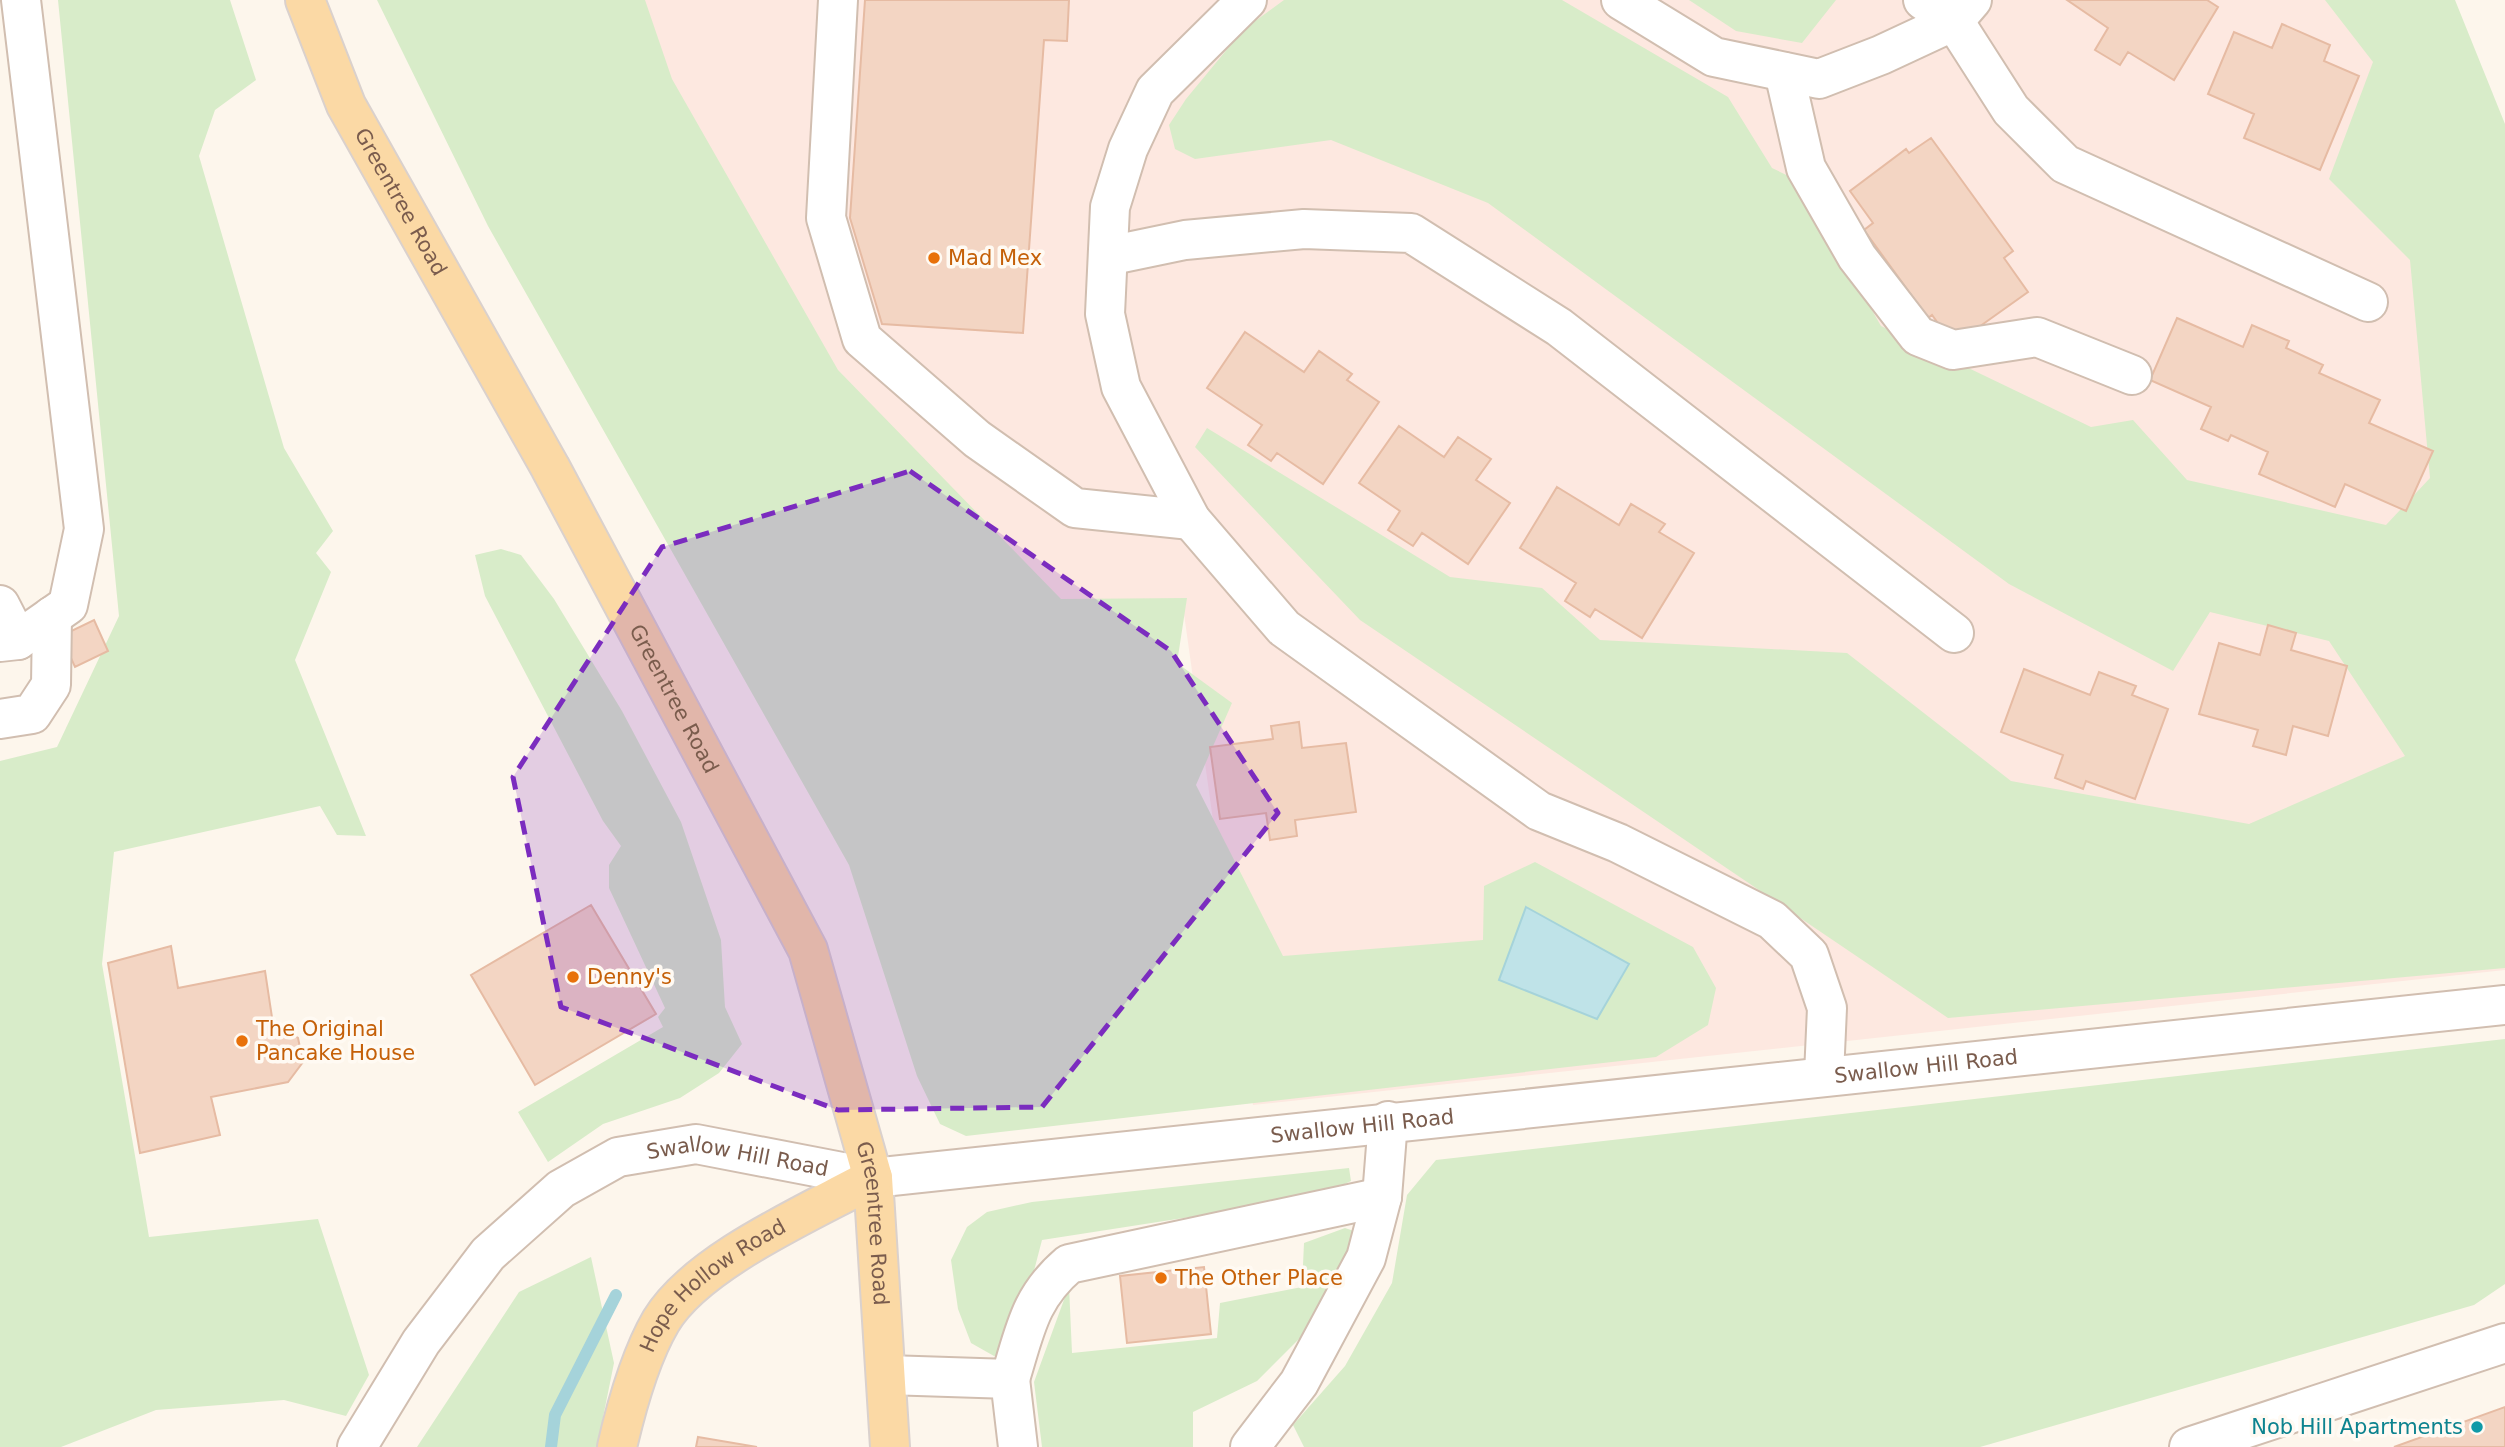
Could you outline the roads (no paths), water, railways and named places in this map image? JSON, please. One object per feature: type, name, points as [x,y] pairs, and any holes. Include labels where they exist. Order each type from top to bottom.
[{"type":"main road","name":"Greentree Road","points":[[305,0],[346,105],[550,467],[808,950],[873,1178],[890,1447]]},
{"type":"main road","name":"Hope Hollow Road","points":[[617,1447],[627,1404],[662,1320],[711,1267],[873,1178]]},
{"type":"street","points":[[0,605],[9,641],[68,605],[84,529],[21,0]]},
{"type":"street","points":[[838,0],[826,218],[862,340],[977,439],[1075,508],[1191,520]]},
{"type":"street","points":[[1247,0],[1155,91],[1128,149],[1110,207],[1105,314],[1121,387],[1191,520],[1284,628],[1539,811],[1618,843],[1772,920],[1809,956],[1827,1008],[1824,1075]]},
{"type":"street","points":[[1621,0],[1714,57],[1819,79],[1881,55],[1963,10]]},
{"type":"street","points":[[1923,0],[1963,10]]},
{"type":"street","points":[[1963,10],[2011,110],[2065,163],[2368,302]]},
{"type":"street","points":[[1784,72],[1806,168],[1857,257],[1918,336],[1953,350],[2037,337],[2132,375]]},
{"type":"street","points":[[1108,256],[1185,240],[1304,229],[1411,233],[1559,327],[1954,633]]},
{"type":"street","points":[[0,719],[32,714],[51,685],[52,616]]},
{"type":"street","name":"Swallow Hill Road","points":[[357,1447],[421,1342],[488,1254],[561,1189],[618,1157],[696,1144],[873,1178],[1388,1121],[2505,1005]]},
{"type":"street","points":[[1250,1447],[1299,1384],[1366,1258],[1382,1197],[1388,1121]]},
{"type":"street","points":[[1017,1447],[1010,1379],[1029,1315],[1047,1283],[1069,1264],[1382,1197]]},
{"type":"street","points":[[2189,1447],[2505,1343]]},
{"type":"street","points":[[887,1376],[1010,1379]]},
{"type":"water","points":[[1526,907],[1629,964],[1597,1019],[1499,980]]},
{"type":"waterway","points":[[551,1447],[555,1415],[616,1295]]},
{"type":"place","name":"Mad Mex","points":[[934,258]]},
{"type":"place","name":"Denny's","points":[[573,977]]},
{"type":"place","name":"The Original Pancake House","points":[[242,1041]]},
{"type":"place","name":"The Other Place","points":[[1161,1278]]},
{"type":"place","name":"Nob Hill Apartments","points":[[2477,1427]]}]
